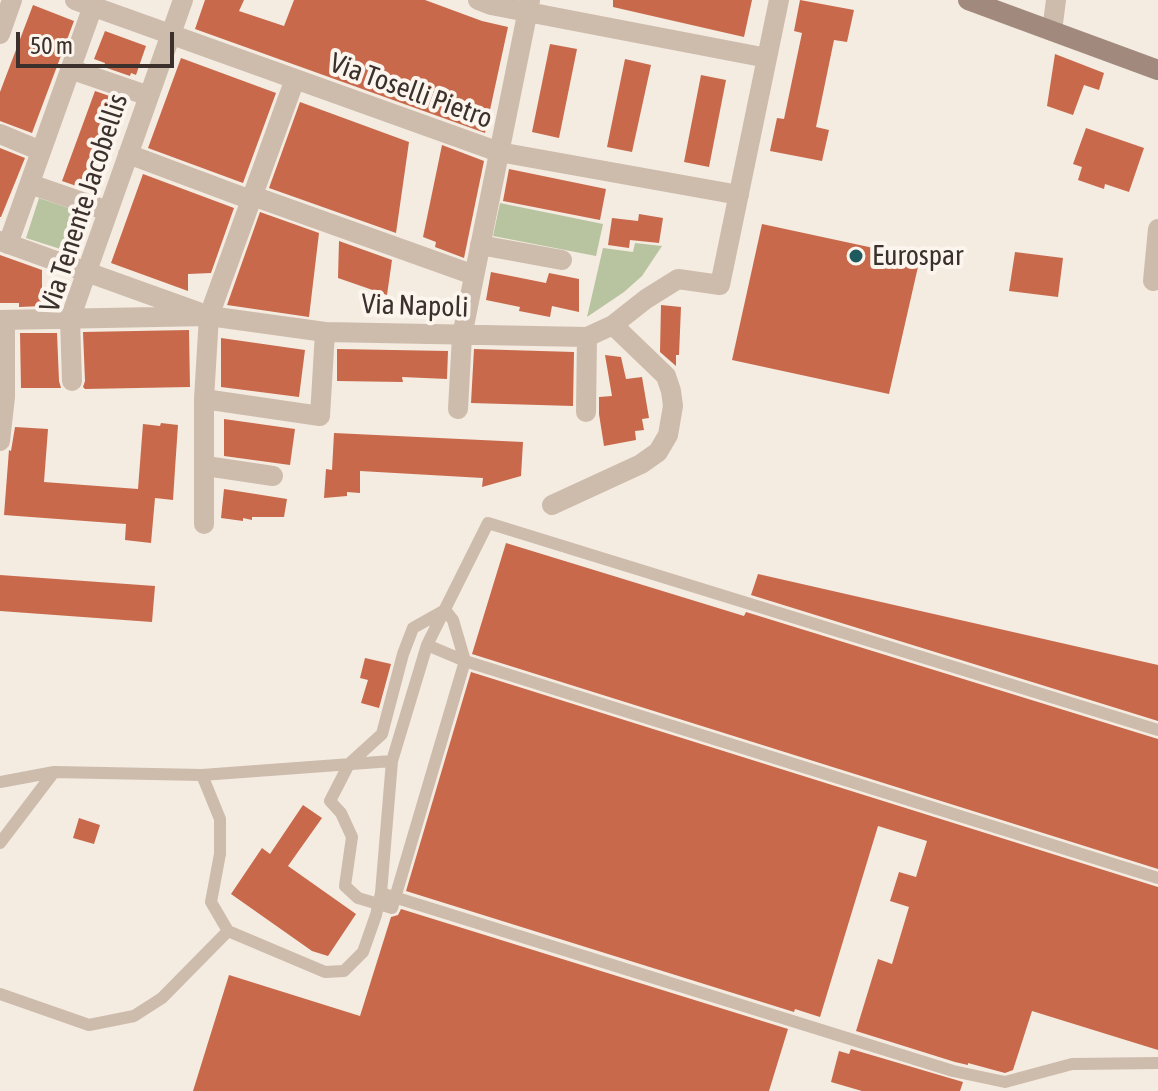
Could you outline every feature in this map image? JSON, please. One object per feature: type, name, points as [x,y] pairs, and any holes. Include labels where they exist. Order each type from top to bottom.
[{"type":"main road","points":[[968,0],[1158,70]]},
{"type":"street","points":[[0,34],[12,0]]},
{"type":"street","name":"Via Tenente Jacobellis","points":[[72,381],[70,319],[183,0]]},
{"type":"street","points":[[478,0],[491,5],[529,6],[767,58]]},
{"type":"street","name":"Via Napoli","points":[[3,320],[209,316],[325,332],[587,337],[613,325],[678,279],[720,285],[779,0]]},
{"type":"street","points":[[1052,31],[1056,0]]},
{"type":"street","points":[[84,3],[70,69],[30,184],[4,243],[209,316]]},
{"type":"street","name":"Via Toselli Pietro","points":[[84,3],[499,152],[739,195]]},
{"type":"street","points":[[458,409],[462,336],[529,6]]},
{"type":"street","points":[[70,69],[149,96]]},
{"type":"street","points":[[204,524],[204,399],[209,316],[295,79]]},
{"type":"street","points":[[0,134],[41,151]]},
{"type":"street","points":[[128,154],[474,275]]},
{"type":"street","points":[[30,184],[108,211]]},
{"type":"street","points":[[1153,281],[1158,229]]},
{"type":"street","points":[[480,245],[562,260]]},
{"type":"street","points":[[0,441],[3,320]]},
{"type":"street","points":[[552,505],[641,464],[658,452],[668,435],[673,406],[666,376],[613,325]]},
{"type":"street","points":[[204,399],[320,416],[325,332]]},
{"type":"street","points":[[586,412],[587,337]]},
{"type":"street","points":[[206,466],[273,476]]},
{"type":"lane","points":[[202,775],[220,819],[220,854],[211,902],[228,931],[325,972],[344,971],[363,952],[380,899],[392,761],[427,645],[488,523],[1158,730]]},
{"type":"lane","points":[[395,897],[465,661],[453,620],[445,610]]},
{"type":"lane","points":[[445,610],[413,628],[382,734],[349,764],[330,801],[341,813],[352,837],[345,886],[358,898],[395,897],[966,1074],[1005,1082],[1072,1064],[1158,1063]]},
{"type":"lane","points":[[427,645],[465,661],[1158,878]]},
{"type":"lane","points":[[0,782],[54,772],[202,775],[392,761]]},
{"type":"lane","points":[[0,843],[54,772]]},
{"type":"lane","points":[[0,994],[89,1025],[134,1016],[162,998],[228,931]]},
{"type":"green space","points":[[39,198],[92,216],[79,255],[26,238]]},
{"type":"green space","points":[[500,203],[603,224],[596,256],[493,236]]},
{"type":"green space","points":[[635,243],[662,246],[642,276],[587,317],[603,248],[633,252]]},
{"type":"building","points":[[205,0],[244,0],[239,11],[284,26],[294,0],[425,0],[508,27],[485,133],[195,29]]},
{"type":"building","points":[[613,0],[752,0],[744,37],[613,7]]},
{"type":"building","points":[[800,0],[854,10],[847,42],[834,40],[816,127],[829,130],[822,161],[770,151],[777,118],[784,119],[802,33],[794,31]]},
{"type":"building","points":[[33,5],[74,21],[32,133],[0,121],[0,92]]},
{"type":"building","points":[[105,31],[146,46],[136,75],[131,73],[130,76],[104,67],[105,63],[94,59]]},
{"type":"building","points":[[550,44],[577,49],[559,138],[532,132]]},
{"type":"building","points":[[1055,54],[1104,73],[1099,90],[1084,85],[1073,115],[1047,106]]},
{"type":"building","points":[[181,58],[276,93],[243,183],[148,148]]},
{"type":"building","points":[[625,59],[651,65],[632,152],[607,147]]},
{"type":"building","points":[[701,75],[726,80],[709,167],[684,162]]},
{"type":"building","points":[[95,91],[121,100],[118,110],[122,112],[96,183],[91,181],[88,190],[62,181]]},
{"type":"building","points":[[300,102],[409,142],[396,233],[269,188]]},
{"type":"building","points":[[1086,128],[1144,148],[1129,192],[1105,184],[1104,189],[1078,180],[1082,167],[1073,164]]},
{"type":"building","points":[[442,145],[484,161],[464,258],[435,247],[436,242],[423,237]]},
{"type":"building","points":[[0,148],[25,158],[1,217],[0,217]]},
{"type":"building","points":[[509,169],[606,189],[600,220],[503,201]]},
{"type":"building","points":[[143,174],[234,208],[211,273],[188,274],[188,291],[111,263]]},
{"type":"building","points":[[260,212],[319,233],[309,317],[227,305]]},
{"type":"building","points":[[639,214],[663,218],[659,243],[630,240],[629,248],[608,245],[612,218],[638,221]]},
{"type":"building","points":[[762,224],[920,258],[889,394],[732,360]]},
{"type":"building","points":[[339,241],[392,260],[387,295],[338,278]]},
{"type":"building","points":[[1015,252],[1063,258],[1058,297],[1009,291]]},
{"type":"building","points":[[0,255],[42,270],[42,306],[19,307],[19,303],[0,303]]},
{"type":"building","points":[[491,272],[546,283],[549,273],[579,279],[579,312],[552,306],[550,317],[486,300]]},
{"type":"building","points":[[661,305],[681,307],[676,366],[660,352]]},
{"type":"building","points":[[189,330],[190,387],[83,387],[83,332]]},
{"type":"building","points":[[20,333],[57,333],[61,388],[21,388]]},
{"type":"building","points":[[221,338],[305,350],[299,397],[221,387]]},
{"type":"building","points":[[337,349],[448,351],[447,379],[402,377],[403,382],[337,381]]},
{"type":"building","points":[[474,349],[574,352],[573,406],[471,403]]},
{"type":"building","points":[[605,355],[621,357],[626,379],[642,377],[649,418],[642,419],[644,430],[635,431],[636,440],[604,446],[599,397],[612,396]]},
{"type":"building","points":[[224,419],[295,429],[290,465],[224,456]]},
{"type":"building","points":[[161,423],[178,425],[173,500],[155,498],[151,543],[125,540],[126,524],[4,515],[9,450],[15,427],[48,429],[44,482],[138,489],[143,424],[160,426]]},
{"type":"building","points":[[334,433],[523,442],[521,476],[482,487],[483,478],[360,471],[360,493],[347,492],[347,496],[324,498],[326,469],[332,470]]},
{"type":"building","points":[[224,489],[287,499],[284,517],[252,517],[252,520],[243,518],[243,521],[221,518]]},
{"type":"building","points":[[506,543],[744,616],[746,612],[1158,739],[1158,869],[472,654]]},
{"type":"building","points":[[758,574],[1158,665],[1158,721],[751,595]]},
{"type":"building","points":[[0,575],[155,586],[152,622],[0,611]]},
{"type":"building","points":[[365,658],[391,664],[379,708],[361,703],[368,680],[360,678]]},
{"type":"building","points":[[471,672],[1158,887],[1158,1050],[1032,1011],[1013,1070],[1005,1073],[955,1062],[856,1031],[878,959],[892,964],[909,907],[890,901],[899,872],[916,877],[927,841],[878,826],[820,1017],[795,1009],[794,1012],[406,891]]},
{"type":"building","points":[[303,805],[322,818],[288,866],[356,914],[328,956],[312,951],[231,894],[262,848],[270,854]]},
{"type":"building","points":[[79,818],[100,825],[94,844],[73,838]]},
{"type":"building","points":[[401,909],[788,1029],[769,1091],[193,1091],[229,975],[360,1016],[391,917],[398,915]]},
{"type":"building","points":[[851,1049],[963,1082],[960,1091],[862,1091],[831,1082],[839,1051],[849,1054]]},
{"type":"place","name":"Eurospar","points":[[856,256]]}]
